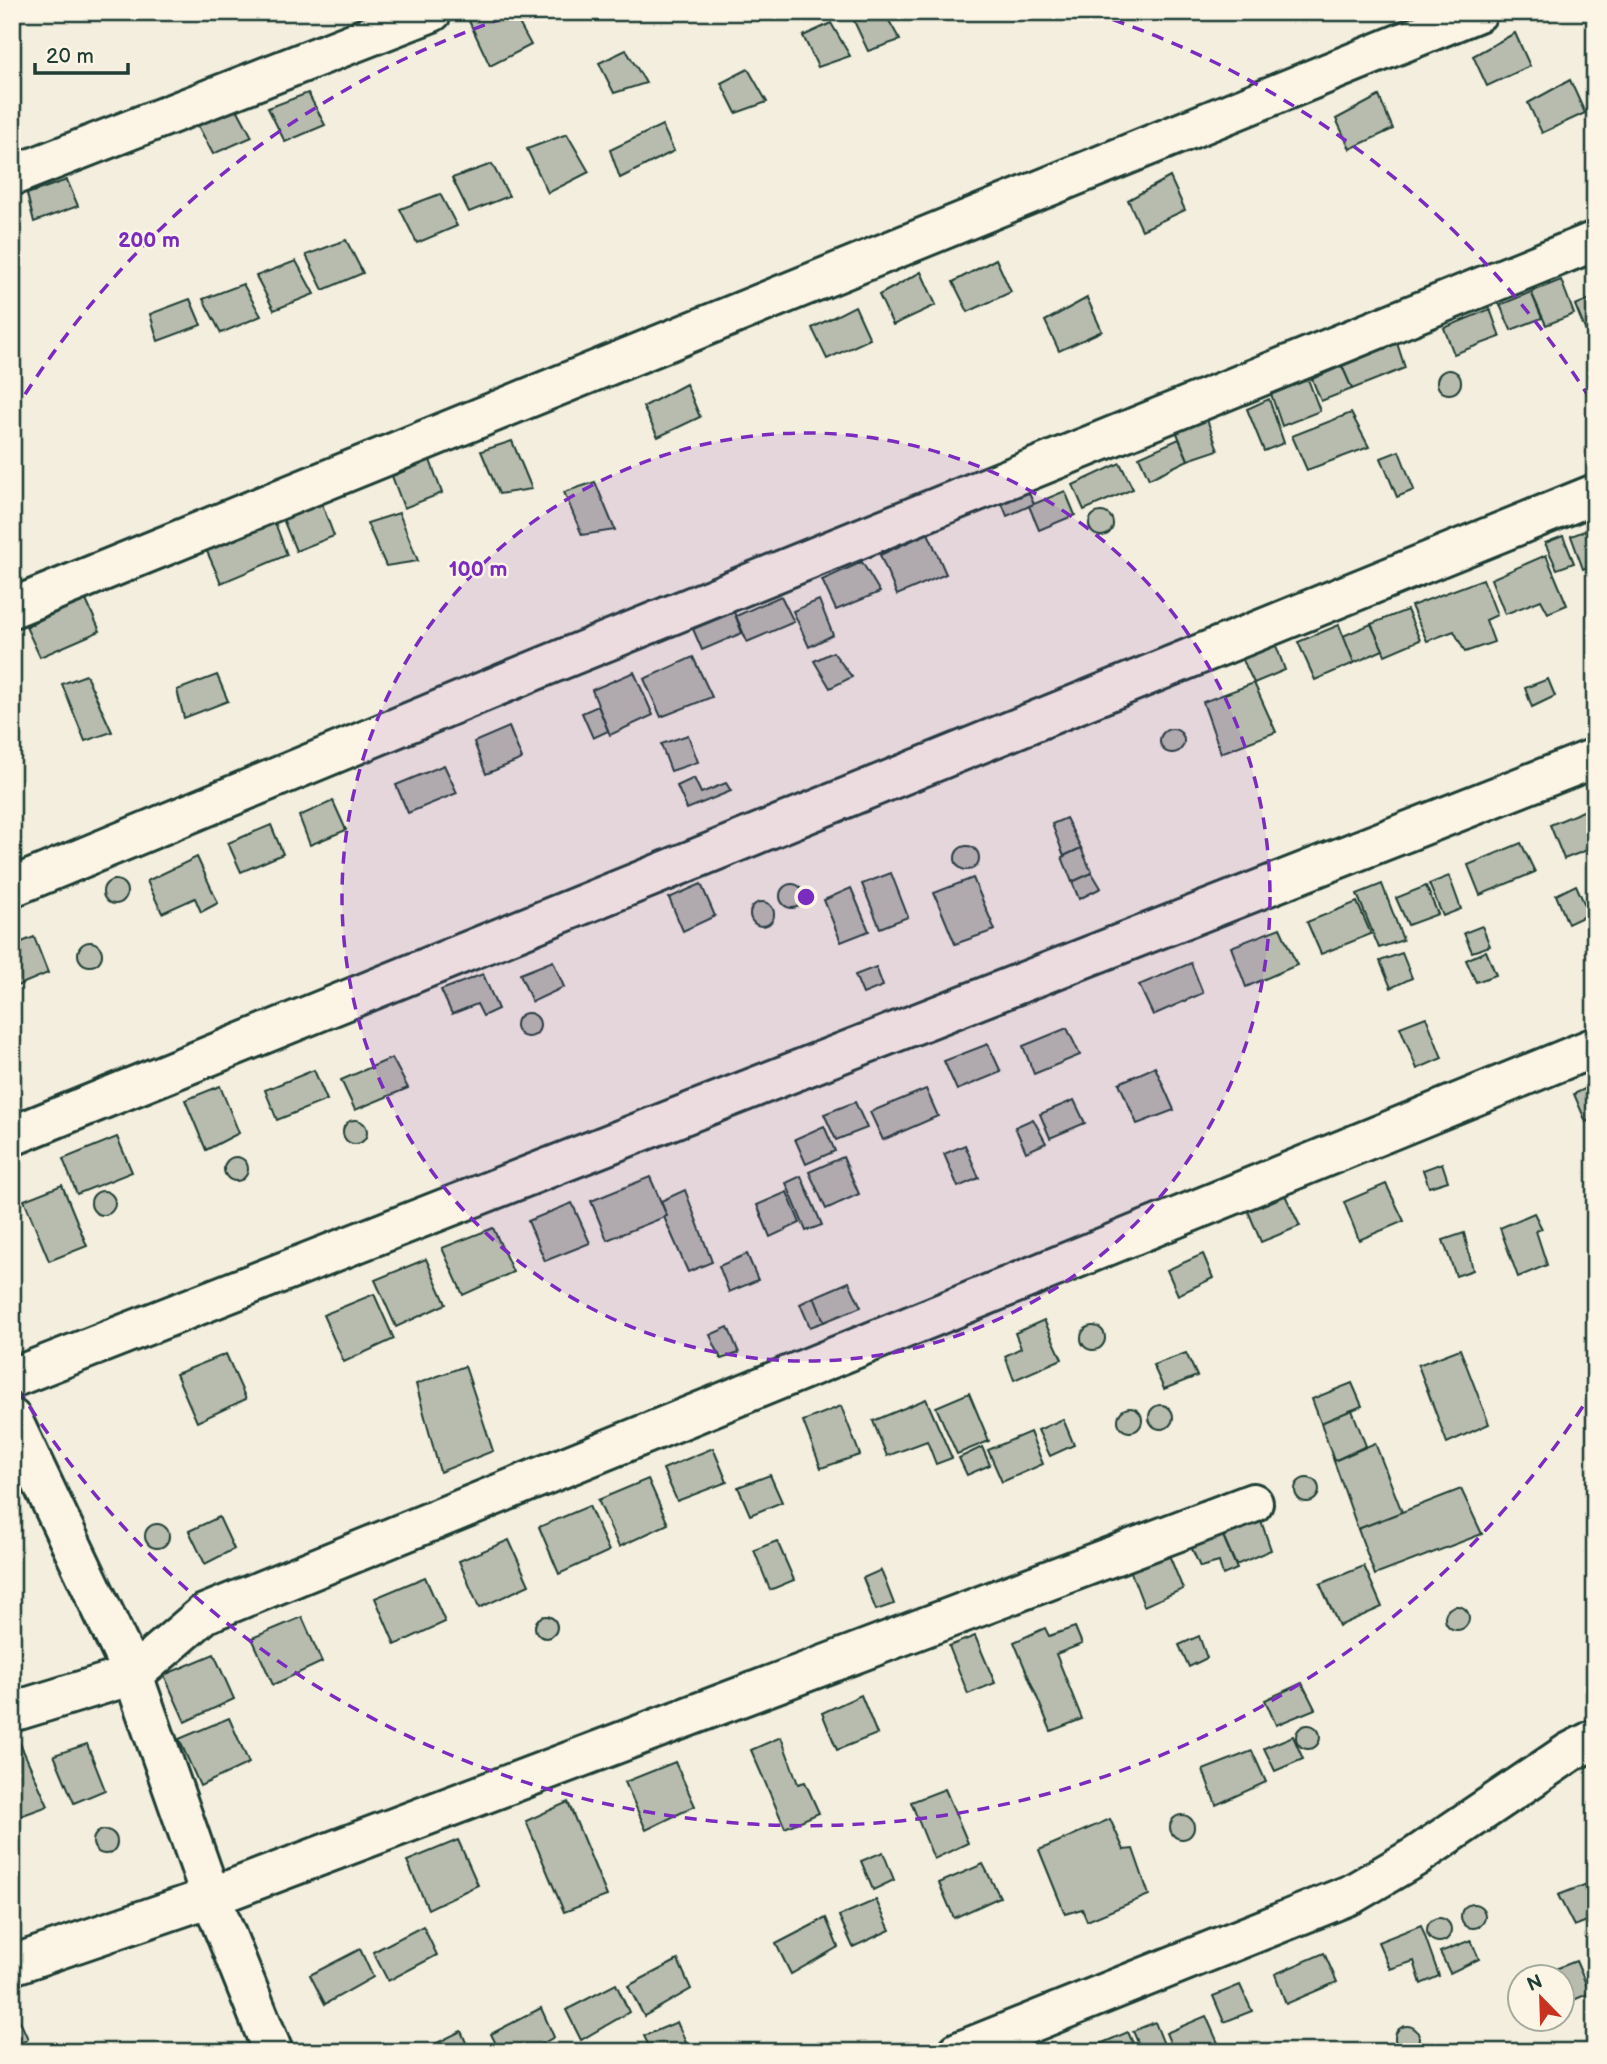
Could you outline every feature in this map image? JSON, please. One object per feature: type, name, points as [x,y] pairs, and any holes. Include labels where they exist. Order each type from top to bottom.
[{"type":"street","points":[[12,176],[432,12]]},
{"type":"street","points":[[12,608],[1478,12]]},
{"type":"street","points":[[12,887],[543,667],[1595,241]]},
{"type":"street","points":[[12,1136],[1595,494]]},
{"type":"street","points":[[12,1378],[1595,758]]},
{"type":"street","points":[[12,1712],[133,1675],[204,1614],[1595,1047]]},
{"type":"street","points":[[12,1419],[133,1675],[211,1897],[273,2052]]},
{"type":"street","points":[[12,1965],[211,1897],[1253,1503]]},
{"type":"street","points":[[958,2052],[1352,1894],[1415,1857],[1570,1752],[1595,1739]]},
{"type":"building","points":[[493,12],[513,12],[531,45],[490,66],[469,21]]},
{"type":"building","points":[[872,12],[884,12],[900,40],[868,51],[854,21]]},
{"type":"building","points":[[831,23],[850,56],[818,67],[803,36]]},
{"type":"building","points":[[1515,33],[1530,66],[1487,86],[1473,56]]},
{"type":"building","points":[[626,50],[646,83],[614,93],[599,63]]},
{"type":"building","points":[[748,69],[767,102],[736,113],[721,83]]},
{"type":"building","points":[[1570,80],[1585,113],[1542,133],[1528,103]]},
{"type":"building","points":[[308,93],[325,125],[285,142],[268,108]]},
{"type":"building","points":[[1379,96],[1393,129],[1350,149],[1336,119]]},
{"type":"building","points":[[235,105],[252,137],[213,154],[195,120]]},
{"type":"building","points":[[662,125],[674,151],[620,178],[610,150]]},
{"type":"building","points":[[567,134],[589,172],[548,193],[527,149]]},
{"type":"building","points":[[492,164],[509,196],[469,212],[452,178]]},
{"type":"building","points":[[1170,177],[1185,210],[1142,230],[1128,200]]},
{"type":"building","points":[[67,180],[78,206],[34,222],[27,194]]},
{"type":"building","points":[[440,194],[457,226],[417,243],[400,209]]},
{"type":"building","points":[[346,240],[363,273],[323,290],[306,255]]},
{"type":"building","points":[[996,259],[1011,292],[968,312],[953,282]]},
{"type":"building","points":[[296,261],[314,294],[274,310],[256,276]]},
{"type":"building","points":[[921,272],[936,305],[893,325],[879,295]]},
{"type":"building","points":[[1561,280],[1574,314],[1546,325],[1531,292]]},
{"type":"building","points":[[243,284],[261,316],[221,333],[203,299]]},
{"type":"building","points":[[1531,292],[1542,318],[1511,330],[1500,305]]},
{"type":"building","points":[[1595,297],[1595,342],[1591,344],[1575,305]]},
{"type":"building","points":[[1087,298],[1102,331],[1059,351],[1045,321]]},
{"type":"building","points":[[190,299],[201,325],[158,341],[150,314]]},
{"type":"building","points":[[855,306],[870,339],[827,359],[812,328]]},
{"type":"building","points":[[1490,309],[1500,337],[1454,354],[1444,328]]},
{"type":"building","points":[[1397,343],[1405,368],[1352,389],[1342,366]]},
{"type":"building","points":[[1342,366],[1352,389],[1321,401],[1312,379]]},
{"type":"building","points":[[1449,370],[1457,374],[1461,382],[1457,390],[1449,394],[1441,390],[1437,382],[1441,374]]},
{"type":"building","points":[[1306,374],[1320,411],[1282,426],[1269,388]]},
{"type":"building","points":[[686,384],[700,417],[658,437],[643,407]]},
{"type":"building","points":[[1269,399],[1284,443],[1264,451],[1247,409]]},
{"type":"building","points":[[1351,413],[1369,447],[1307,470],[1292,436]]},
{"type":"building","points":[[1205,414],[1218,450],[1188,460],[1174,426]]},
{"type":"building","points":[[1179,439],[1188,460],[1149,479],[1139,457]]},
{"type":"building","points":[[512,441],[532,489],[499,494],[481,451]]},
{"type":"building","points":[[1399,451],[1414,490],[1397,497],[1381,458]]},
{"type":"building","points":[[430,460],[442,493],[404,508],[392,476]]},
{"type":"building","points":[[1120,463],[1133,489],[1084,510],[1073,485]]},
{"type":"building","points":[[595,482],[615,530],[582,535],[564,492]]},
{"type":"building","points":[[1025,485],[1034,504],[1007,516],[999,496]]},
{"type":"building","points":[[1065,491],[1075,515],[1039,530],[1029,506]]},
{"type":"building","points":[[322,504],[334,536],[296,551],[283,519]]},
{"type":"building","points":[[1101,512],[1109,516],[1113,524],[1109,532],[1101,536],[1093,532],[1089,524],[1093,516]]},
{"type":"building","points":[[399,513],[418,561],[386,566],[367,523]]},
{"type":"building","points":[[274,520],[287,555],[221,583],[205,547]]},
{"type":"building","points":[[1595,527],[1595,564],[1583,569],[1571,536]]},
{"type":"building","points":[[928,533],[946,574],[897,595],[880,555]]},
{"type":"building","points":[[1563,536],[1574,563],[1557,569],[1545,543]]},
{"type":"building","points":[[1546,555],[1567,605],[1548,613],[1541,600],[1505,614],[1491,579]]},
{"type":"building","points":[[862,562],[880,592],[836,610],[822,580]]},
{"type":"building","points":[[1483,579],[1497,615],[1486,620],[1494,642],[1465,652],[1454,631],[1427,641],[1411,606]]},
{"type":"building","points":[[781,596],[794,622],[747,642],[736,616]]},
{"type":"building","points":[[85,598],[100,631],[40,657],[26,627]]},
{"type":"building","points":[[819,600],[833,635],[809,647],[793,611]]},
{"type":"building","points":[[1407,610],[1420,640],[1385,655],[1371,624]]},
{"type":"building","points":[[734,612],[742,633],[702,650],[693,629]]},
{"type":"building","points":[[1371,624],[1383,650],[1354,663],[1343,636]]},
{"type":"building","points":[[1339,625],[1354,663],[1315,680],[1298,642]]},
{"type":"building","points":[[1274,640],[1285,670],[1254,683],[1240,654]]},
{"type":"building","points":[[833,652],[852,677],[830,688],[814,661]]},
{"type":"building","points":[[693,657],[712,697],[661,717],[644,679]]},
{"type":"building","points":[[634,672],[653,715],[610,735],[592,690]]},
{"type":"building","points":[[86,675],[112,732],[85,741],[62,684]]},
{"type":"building","points":[[217,675],[228,701],[184,718],[177,690]]},
{"type":"building","points":[[1548,679],[1555,696],[1532,707],[1525,688]]},
{"type":"building","points":[[1254,683],[1276,732],[1221,753],[1203,702]]},
{"type":"building","points":[[598,706],[608,731],[593,738],[582,713]]},
{"type":"building","points":[[509,727],[522,759],[486,774],[474,742]]},
{"type":"building","points":[[1172,729],[1180,733],[1184,741],[1180,749],[1172,753],[1164,749],[1160,741],[1164,733]]},
{"type":"building","points":[[688,735],[698,762],[671,771],[661,744]]},
{"type":"building","points":[[444,765],[457,793],[408,813],[396,785]]},
{"type":"building","points":[[694,778],[701,793],[726,783],[731,791],[687,809],[677,786]]},
{"type":"building","points":[[333,801],[346,830],[310,845],[299,816]]},
{"type":"building","points":[[1595,806],[1595,847],[1564,859],[1550,825]]},
{"type":"building","points":[[1066,818],[1081,848],[1064,856],[1052,824]]},
{"type":"building","points":[[271,825],[283,854],[241,872],[228,843]]},
{"type":"building","points":[[1521,843],[1535,872],[1480,895],[1468,865]]},
{"type":"building","points":[[967,846],[975,850],[979,858],[975,866],[967,870],[959,866],[955,858],[959,850]]},
{"type":"building","points":[[1081,848],[1092,873],[1072,882],[1062,857]]},
{"type":"building","points":[[197,857],[218,903],[201,912],[195,898],[162,913],[147,881]]},
{"type":"building","points":[[891,873],[908,917],[880,928],[862,884]]},
{"type":"building","points":[[1092,873],[1101,888],[1079,899],[1072,882]]},
{"type":"building","points":[[1449,876],[1461,909],[1443,916],[1429,884]]},
{"type":"building","points":[[973,878],[995,930],[955,944],[934,893]]},
{"type":"building","points":[[115,880],[123,884],[127,892],[123,900],[115,904],[107,900],[103,892],[107,884]]},
{"type":"building","points":[[701,884],[715,916],[683,931],[669,898]]},
{"type":"building","points":[[792,884],[800,888],[804,896],[800,904],[792,908],[784,904],[780,896],[784,888]]},
{"type":"building","points":[[1382,884],[1403,940],[1379,948],[1357,894]]},
{"type":"building","points":[[1576,885],[1589,914],[1568,924],[1556,895]]},
{"type":"building","points":[[1426,886],[1438,914],[1408,925],[1396,898]]},
{"type":"building","points":[[851,888],[869,931],[841,942],[824,900]]},
{"type":"building","points":[[762,902],[770,906],[774,914],[770,922],[762,926],[754,922],[750,914],[754,906]]},
{"type":"building","points":[[1357,902],[1371,934],[1321,954],[1307,922]]},
{"type":"building","points":[[1482,926],[1490,946],[1472,952],[1464,933]]},
{"type":"building","points":[[1280,928],[1297,965],[1246,987],[1231,947]]},
{"type":"building","points":[[34,937],[48,973],[12,988],[12,946]]},
{"type":"building","points":[[90,942],[98,946],[102,954],[98,962],[90,966],[82,962],[78,954],[82,946]]},
{"type":"building","points":[[1486,951],[1496,975],[1476,982],[1466,960]]},
{"type":"building","points":[[1402,953],[1412,978],[1391,988],[1380,961]]},
{"type":"building","points":[[553,961],[564,987],[532,1002],[520,974]]},
{"type":"building","points":[[1191,963],[1203,993],[1153,1015],[1139,985]]},
{"type":"building","points":[[876,967],[883,986],[863,994],[855,975]]},
{"type":"building","points":[[483,974],[498,1009],[483,1016],[477,1004],[452,1014],[441,990]]},
{"type":"building","points":[[528,1013],[536,1017],[540,1025],[536,1033],[528,1037],[520,1033],[516,1025],[520,1017]]},
{"type":"building","points":[[1426,1017],[1442,1058],[1417,1069],[1400,1027]]},
{"type":"building","points":[[1067,1028],[1080,1055],[1034,1074],[1023,1046]]},
{"type":"building","points":[[988,1044],[1001,1072],[957,1090],[944,1061]]},
{"type":"building","points":[[392,1058],[408,1088],[355,1110],[341,1080]]},
{"type":"building","points":[[1155,1067],[1174,1110],[1137,1124],[1119,1083]]},
{"type":"building","points":[[314,1070],[327,1100],[277,1120],[265,1090]]},
{"type":"building","points":[[1595,1084],[1595,1118],[1586,1122],[1574,1094]]},
{"type":"building","points":[[220,1086],[239,1133],[206,1150],[185,1100]]},
{"type":"building","points":[[926,1089],[938,1116],[883,1140],[870,1112]]},
{"type":"building","points":[[1074,1100],[1085,1123],[1050,1138],[1040,1114]]},
{"type":"building","points":[[855,1102],[867,1128],[836,1140],[824,1114]]},
{"type":"building","points":[[1033,1119],[1046,1143],[1026,1152],[1015,1127]]},
{"type":"building","points":[[355,1120],[363,1124],[367,1132],[363,1140],[355,1144],[347,1140],[343,1132],[347,1124]]},
{"type":"building","points":[[824,1126],[835,1151],[806,1164],[795,1139]]},
{"type":"building","points":[[117,1137],[132,1172],[77,1194],[63,1159]]},
{"type":"building","points":[[965,1145],[979,1178],[958,1187],[944,1154]]},
{"type":"building","points":[[236,1157],[244,1161],[248,1169],[244,1177],[236,1181],[228,1177],[224,1169],[228,1161]]},
{"type":"building","points":[[843,1157],[859,1194],[826,1209],[809,1172]]},
{"type":"building","points":[[1442,1163],[1448,1181],[1429,1187],[1423,1170]]},
{"type":"building","points":[[801,1176],[822,1225],[806,1231],[786,1183]]},
{"type":"building","points":[[650,1177],[667,1216],[607,1240],[591,1201]]},
{"type":"building","points":[[1386,1184],[1404,1221],[1359,1240],[1344,1202]]},
{"type":"building","points":[[62,1185],[87,1246],[49,1261],[24,1200]]},
{"type":"building","points":[[685,1190],[712,1262],[688,1272],[664,1217],[667,1216],[661,1201]]},
{"type":"building","points":[[103,1191],[111,1195],[115,1203],[111,1211],[103,1215],[95,1211],[91,1203],[95,1195]]},
{"type":"building","points":[[787,1192],[800,1223],[770,1237],[757,1205]]},
{"type":"building","points":[[1285,1195],[1300,1226],[1261,1242],[1248,1211]]},
{"type":"building","points":[[572,1203],[590,1243],[545,1261],[528,1221]]},
{"type":"building","points":[[1534,1213],[1542,1229],[1536,1231],[1547,1265],[1518,1277],[1500,1228]]},
{"type":"building","points":[[493,1228],[513,1272],[463,1295],[442,1248]]},
{"type":"building","points":[[1464,1233],[1473,1270],[1456,1276],[1443,1240]]},
{"type":"building","points":[[747,1254],[758,1280],[729,1292],[719,1266]]},
{"type":"building","points":[[1203,1254],[1213,1278],[1178,1295],[1167,1270]]},
{"type":"building","points":[[426,1259],[446,1304],[396,1327],[375,1280]]},
{"type":"building","points":[[849,1282],[861,1307],[824,1322],[814,1297]]},
{"type":"building","points":[[374,1294],[394,1339],[344,1362],[323,1315]]},
{"type":"building","points":[[814,1297],[824,1322],[810,1327],[800,1304]]},
{"type":"building","points":[[1044,1320],[1062,1359],[1014,1380],[1005,1356],[1021,1348],[1015,1333]]},
{"type":"building","points":[[1093,1326],[1101,1330],[1105,1338],[1101,1346],[1093,1350],[1085,1346],[1081,1338],[1085,1330]]},
{"type":"building","points":[[728,1327],[739,1353],[721,1359],[710,1335]]},
{"type":"building","points":[[1460,1349],[1489,1424],[1447,1443],[1418,1365]]},
{"type":"building","points":[[1186,1353],[1197,1376],[1164,1389],[1153,1365]]},
{"type":"building","points":[[226,1354],[246,1399],[197,1422],[176,1374]]},
{"type":"building","points":[[465,1366],[493,1451],[440,1472],[416,1384]]},
{"type":"building","points":[[1352,1383],[1362,1406],[1321,1423],[1312,1399]]},
{"type":"building","points":[[969,1393],[989,1441],[957,1454],[936,1407]]},
{"type":"building","points":[[926,1399],[952,1458],[936,1464],[927,1441],[887,1456],[873,1421]]},
{"type":"building","points":[[1161,1405],[1169,1409],[1173,1417],[1169,1425],[1161,1429],[1153,1425],[1149,1417],[1153,1409]]},
{"type":"building","points":[[841,1406],[860,1455],[821,1468],[803,1421]]},
{"type":"building","points":[[1130,1408],[1138,1412],[1142,1420],[1138,1428],[1130,1432],[1122,1428],[1118,1420],[1122,1412]]},
{"type":"building","points":[[1352,1410],[1366,1446],[1334,1461],[1321,1423]]},
{"type":"building","points":[[1063,1419],[1074,1445],[1050,1456],[1038,1430]]},
{"type":"building","points":[[1030,1432],[1043,1464],[1002,1482],[988,1450]]},
{"type":"building","points":[[1375,1443],[1402,1512],[1358,1529],[1334,1461]]},
{"type":"building","points":[[982,1447],[990,1465],[967,1475],[959,1458]]},
{"type":"building","points":[[713,1448],[727,1482],[677,1501],[663,1469]]},
{"type":"building","points":[[770,1475],[782,1502],[750,1515],[738,1487]]},
{"type":"building","points":[[1307,1478],[1315,1482],[1319,1490],[1315,1498],[1307,1502],[1299,1498],[1295,1490],[1299,1482]]},
{"type":"building","points":[[648,1479],[668,1524],[619,1547],[598,1500]]},
{"type":"building","points":[[1461,1489],[1482,1534],[1375,1575],[1358,1529]]},
{"type":"building","points":[[589,1506],[609,1551],[559,1574],[539,1527]]},
{"type":"building","points":[[1258,1512],[1271,1550],[1236,1565],[1220,1529]]},
{"type":"building","points":[[219,1517],[234,1549],[205,1564],[189,1531]]},
{"type":"building","points":[[157,1524],[165,1528],[169,1536],[165,1544],[157,1548],[149,1544],[145,1536],[149,1528]]},
{"type":"building","points":[[1220,1529],[1237,1569],[1223,1575],[1219,1562],[1200,1567],[1189,1542]]},
{"type":"building","points":[[509,1540],[529,1585],[479,1608],[459,1561]]},
{"type":"building","points":[[777,1541],[794,1580],[770,1590],[754,1550]]},
{"type":"building","points":[[1167,1550],[1183,1589],[1144,1606],[1129,1567]]},
{"type":"building","points":[[1364,1566],[1382,1607],[1339,1626],[1320,1584]]},
{"type":"building","points":[[881,1570],[894,1604],[876,1610],[863,1578]]},
{"type":"building","points":[[425,1577],[445,1622],[395,1645],[375,1598]]},
{"type":"building","points":[[1457,1606],[1465,1610],[1469,1618],[1465,1626],[1457,1630],[1449,1626],[1445,1618],[1449,1610]]},
{"type":"building","points":[[542,1616],[550,1616],[557,1623],[557,1631],[550,1638],[542,1638],[535,1631],[535,1623]]},
{"type":"building","points":[[302,1617],[322,1662],[273,1685],[252,1638]]},
{"type":"building","points":[[1075,1627],[1082,1644],[1056,1654],[1082,1719],[1051,1731],[1014,1642],[1045,1628],[1049,1636]]},
{"type":"building","points":[[975,1636],[995,1683],[968,1694],[949,1646]]},
{"type":"building","points":[[1199,1636],[1207,1658],[1189,1667],[1179,1645]]},
{"type":"building","points":[[214,1654],[234,1699],[185,1722],[164,1675]]},
{"type":"building","points":[[1302,1683],[1315,1709],[1276,1725],[1265,1700]]},
{"type":"building","points":[[861,1695],[877,1734],[837,1750],[822,1713]]},
{"type":"building","points":[[229,1718],[249,1763],[200,1786],[179,1739]]},
{"type":"building","points":[[1308,1725],[1316,1729],[1320,1737],[1316,1745],[1308,1749],[1300,1745],[1296,1737],[1300,1729]]},
{"type":"building","points":[[1293,1736],[1303,1759],[1275,1771],[1264,1748]]},
{"type":"building","points":[[781,1737],[798,1784],[805,1782],[819,1813],[785,1828],[751,1750]]},
{"type":"building","points":[[18,1739],[48,1806],[12,1819],[12,1741]]},
{"type":"building","points":[[87,1744],[105,1790],[74,1803],[54,1755]]},
{"type":"building","points":[[1252,1751],[1266,1782],[1216,1805],[1203,1770]]},
{"type":"building","points":[[675,1762],[695,1806],[646,1830],[625,1782]]},
{"type":"building","points":[[945,1789],[968,1843],[934,1859],[911,1802]]},
{"type":"building","points":[[568,1802],[607,1896],[564,1912],[526,1821]]},
{"type":"building","points":[[1182,1815],[1190,1819],[1194,1827],[1190,1835],[1182,1839],[1174,1835],[1170,1827],[1174,1819]]},
{"type":"building","points":[[1110,1819],[1124,1850],[1133,1849],[1149,1895],[1087,1921],[1082,1909],[1065,1914],[1039,1850]]},
{"type":"building","points":[[105,1830],[113,1834],[117,1842],[113,1850],[105,1854],[97,1850],[93,1842],[97,1834]]},
{"type":"building","points":[[458,1840],[478,1885],[428,1909],[407,1861]]},
{"type":"building","points":[[883,1852],[894,1880],[873,1890],[861,1861]]},
{"type":"building","points":[[983,1864],[1000,1897],[954,1918],[939,1883]]},
{"type":"building","points":[[1595,1881],[1595,1918],[1574,1926],[1558,1895]]},
{"type":"building","points":[[876,1900],[890,1930],[853,1947],[839,1916]]},
{"type":"building","points":[[1473,1904],[1481,1908],[1485,1916],[1481,1924],[1473,1928],[1465,1924],[1461,1916],[1465,1908]]},
{"type":"building","points":[[826,1918],[838,1947],[791,1974],[776,1944]]},
{"type":"building","points":[[1439,1918],[1447,1922],[1451,1930],[1447,1938],[1439,1942],[1431,1938],[1427,1930],[1431,1922]]},
{"type":"building","points":[[1421,1925],[1439,1976],[1421,1984],[1414,1961],[1390,1969],[1378,1942]]},
{"type":"building","points":[[423,1926],[437,1955],[388,1981],[373,1952]]},
{"type":"building","points":[[1471,1940],[1479,1959],[1450,1973],[1440,1952]]},
{"type":"building","points":[[360,1949],[373,1977],[325,2004],[310,1975]]},
{"type":"building","points":[[1324,1953],[1337,1982],[1286,2004],[1275,1974]]},
{"type":"building","points":[[678,1960],[691,1989],[644,2016],[628,1986]]},
{"type":"building","points":[[1576,1961],[1590,1993],[1576,1999],[1576,1962],[1573,1962]]},
{"type":"building","points":[[616,1984],[629,2012],[581,2040],[566,2010]]},
{"type":"building","points":[[1240,1985],[1252,2011],[1224,2022],[1213,1996]]},
{"type":"building","points":[[541,2008],[554,2037],[528,2052],[500,2052],[491,2034]]},
{"type":"building","points":[[15,2010],[28,2039],[12,2048],[12,2012]]},
{"type":"building","points":[[1206,2016],[1222,2052],[1174,2052],[1166,2033]]},
{"type":"building","points":[[677,2022],[690,2052],[652,2052],[644,2036]]},
{"type":"building","points":[[1155,2022],[1167,2052],[1142,2052],[1133,2031]]},
{"type":"building","points":[[1407,2026],[1415,2030],[1419,2038],[1415,2046],[1407,2050],[1399,2046],[1395,2038],[1399,2030]]},
{"type":"building","points":[[461,2031],[470,2052],[419,2052]]},
{"type":"building","points":[[1128,2032],[1137,2052],[1081,2052]]}]
